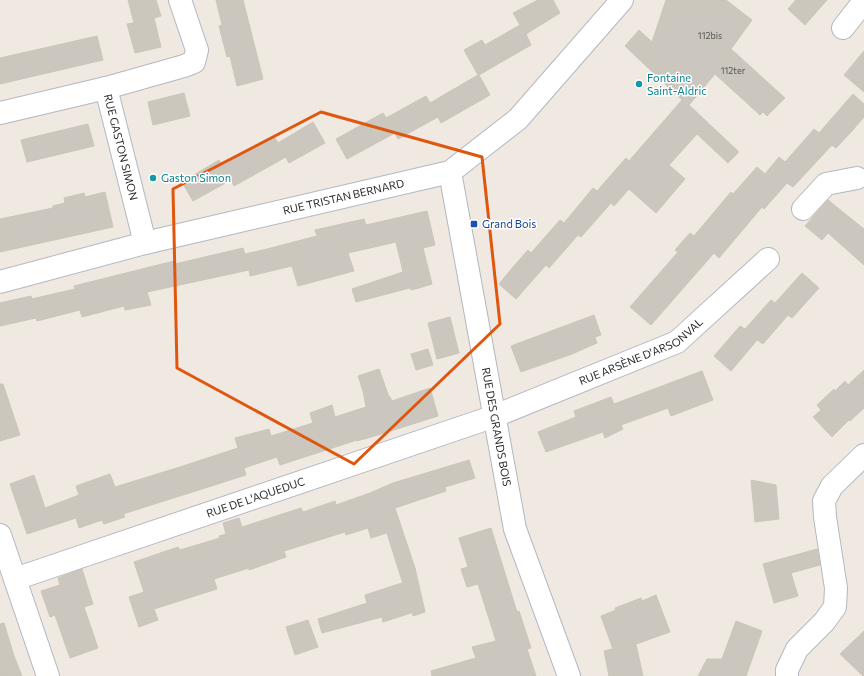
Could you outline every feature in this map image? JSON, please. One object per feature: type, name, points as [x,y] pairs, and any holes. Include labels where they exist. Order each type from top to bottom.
[{"type":"street","points":[[106,88],[194,62],[197,50],[180,0]]},
{"type":"street","name":"RUE TRISTAN BERNARD","points":[[0,282],[145,243],[450,172],[518,119],[622,0]]},
{"type":"street","points":[[843,28],[864,1]]},
{"type":"street","name":"RUE GASTON SIMON","points":[[0,113],[106,88],[145,243]]},
{"type":"street","name":"RUE DES GRANDS BOIS","points":[[450,172],[515,529],[569,676]]},
{"type":"street","points":[[803,209],[826,184],[862,177]]},
{"type":"street","name":"RUE ARSÈNE D'ARSONVAL","points":[[495,416],[677,342],[768,259]]},
{"type":"street","name":"RUE DE L'AQUEDUC","points":[[15,579],[495,416]]},
{"type":"street","points":[[787,676],[787,670],[797,649],[824,622],[834,607],[836,588],[824,501],[832,486],[864,455]]},
{"type":"street","points":[[0,536],[48,676]]},
{"type":"highlighted area","points":[[321,112],[482,157],[500,324],[354,464],[177,368],[173,189]]},
{"type":"building","points":[[128,0],[156,0],[161,16],[154,18],[161,47],[135,53],[127,24],[134,23]]},
{"type":"building","points":[[216,0],[243,0],[263,79],[237,86],[230,56],[227,57],[219,26],[222,25]]},
{"type":"building","points":[[538,0],[553,0],[560,13],[526,34],[531,45],[479,75],[490,95],[441,123],[438,117],[398,139],[395,133],[347,159],[336,139],[383,113],[386,118],[426,96],[430,103],[478,75],[464,50],[482,40],[485,45],[520,25],[513,13]]},
{"type":"building","points":[[666,0],[726,0],[752,20],[731,49],[785,98],[767,116],[763,112],[760,115],[715,74],[689,105],[739,152],[728,163],[697,134],[669,165],[685,179],[656,213],[629,189],[614,206],[611,203],[581,237],[578,235],[549,268],[546,265],[516,299],[499,284],[513,267],[528,250],[531,253],[560,220],[564,223],[593,188],[597,191],[626,158],[629,161],[682,100],[625,46],[639,30],[652,42]]},
{"type":"building","points":[[796,0],[827,0],[805,25],[788,9]]},
{"type":"building","points":[[97,36],[103,60],[0,84],[0,58]]},
{"type":"building","points":[[864,51],[864,92],[844,75]]},
{"type":"building","points":[[184,93],[190,116],[153,125],[148,102]]},
{"type":"building","points":[[853,94],[864,104],[864,117],[852,131],[836,148],[832,145],[793,187],[787,183],[764,209],[762,207],[719,258],[714,253],[651,325],[630,307],[678,252],[675,250],[690,233],[694,236],[731,192],[733,194],[757,167],[765,174],[779,157],[785,162],[814,129],[819,133]]},
{"type":"building","points":[[313,122],[325,143],[289,163],[278,143]]},
{"type":"building","points":[[88,124],[94,146],[27,162],[21,140]]},
{"type":"building","points":[[274,136],[286,157],[234,186],[231,180],[193,201],[182,182],[219,160],[222,166]]},
{"type":"building","points":[[105,192],[113,227],[0,252],[0,219],[53,208],[53,206],[65,203],[64,198],[84,193],[85,197]]},
{"type":"building","points":[[828,200],[864,229],[864,265],[828,233],[822,240],[805,226]]},
{"type":"building","points":[[427,211],[435,245],[423,248],[432,284],[419,288],[411,290],[410,288],[356,302],[352,289],[403,272],[396,242],[348,253],[354,271],[298,286],[292,266],[250,276],[249,270],[147,292],[151,305],[125,310],[124,306],[82,317],[80,310],[37,321],[36,318],[0,326],[0,303],[31,296],[32,299],[75,289],[74,286],[174,261],[175,264],[243,248],[245,254],[267,249],[317,236],[315,230],[364,219],[366,225]]},
{"type":"building","points":[[802,273],[819,288],[792,318],[788,315],[763,344],[757,340],[731,371],[714,356],[740,326],[745,329],[771,300],[775,303]]},
{"type":"building","points":[[594,315],[601,335],[595,337],[597,343],[572,354],[521,372],[511,346]]},
{"type":"building","points":[[450,317],[459,353],[437,359],[428,323]]},
{"type":"building","points":[[428,349],[433,365],[416,370],[411,354]]},
{"type":"building","points":[[379,369],[389,397],[392,401],[430,388],[438,416],[280,465],[277,457],[244,468],[246,475],[123,514],[125,517],[104,524],[102,520],[79,528],[76,518],[27,534],[10,484],[34,475],[45,508],[79,495],[76,486],[110,474],[115,487],[180,467],[238,448],[235,438],[269,429],[271,436],[313,423],[310,413],[332,405],[335,417],[366,407],[358,376]]},
{"type":"building","points":[[864,370],[864,408],[832,437],[813,417],[821,410],[817,405],[834,389],[835,391],[845,381],[848,385]]},
{"type":"building","points":[[702,371],[713,400],[671,416],[668,408],[621,425],[623,429],[605,438],[603,432],[546,452],[538,432],[576,417],[574,411],[611,397],[614,404]]},
{"type":"building","points":[[0,384],[3,384],[20,435],[0,441]]},
{"type":"building","points":[[469,460],[475,478],[445,487],[446,491],[395,508],[415,568],[425,612],[413,616],[387,533],[371,538],[368,528],[346,535],[345,532],[284,551],[286,557],[249,570],[249,568],[214,579],[217,589],[154,609],[158,620],[139,627],[129,597],[144,592],[134,562],[178,547],[180,550],[220,538],[219,536],[226,534],[223,523],[239,518],[242,527],[301,508],[303,512],[335,501],[336,505],[393,483]]},
{"type":"building","points":[[751,480],[776,485],[779,519],[755,522]]},
{"type":"building","points":[[491,528],[517,612],[519,611],[531,648],[527,649],[536,676],[432,676],[431,671],[476,658],[472,647],[496,641],[478,584],[467,587],[461,569],[468,567],[459,538]]},
{"type":"building","points":[[817,549],[820,565],[791,573],[798,596],[774,603],[763,564]]},
{"type":"building","points":[[82,569],[93,604],[84,607],[98,648],[70,658],[55,615],[50,617],[41,591],[60,585],[58,578]]},
{"type":"building","points":[[402,583],[411,613],[383,622],[382,617],[322,633],[318,619],[367,603],[365,595]]},
{"type":"building","points":[[656,595],[670,632],[636,644],[643,676],[609,676],[604,651],[613,649],[601,616],[616,610],[615,608],[641,598],[642,601]]},
{"type":"building","points":[[308,620],[318,647],[295,655],[286,627]]},
{"type":"building","points":[[736,621],[762,631],[746,676],[698,676],[707,659],[722,659]]},
{"type":"building","points":[[4,623],[22,676],[0,676],[0,624]]},
{"type":"building","points":[[864,631],[864,676],[863,676],[840,654]]},
{"type":"place","name":"Fontaine Saint-Aldric","points":[[639,84]]},
{"type":"place","name":"Gaston Simon","points":[[153,178]]},
{"type":"place","name":"Grand Bois","points":[[474,224]]}]
